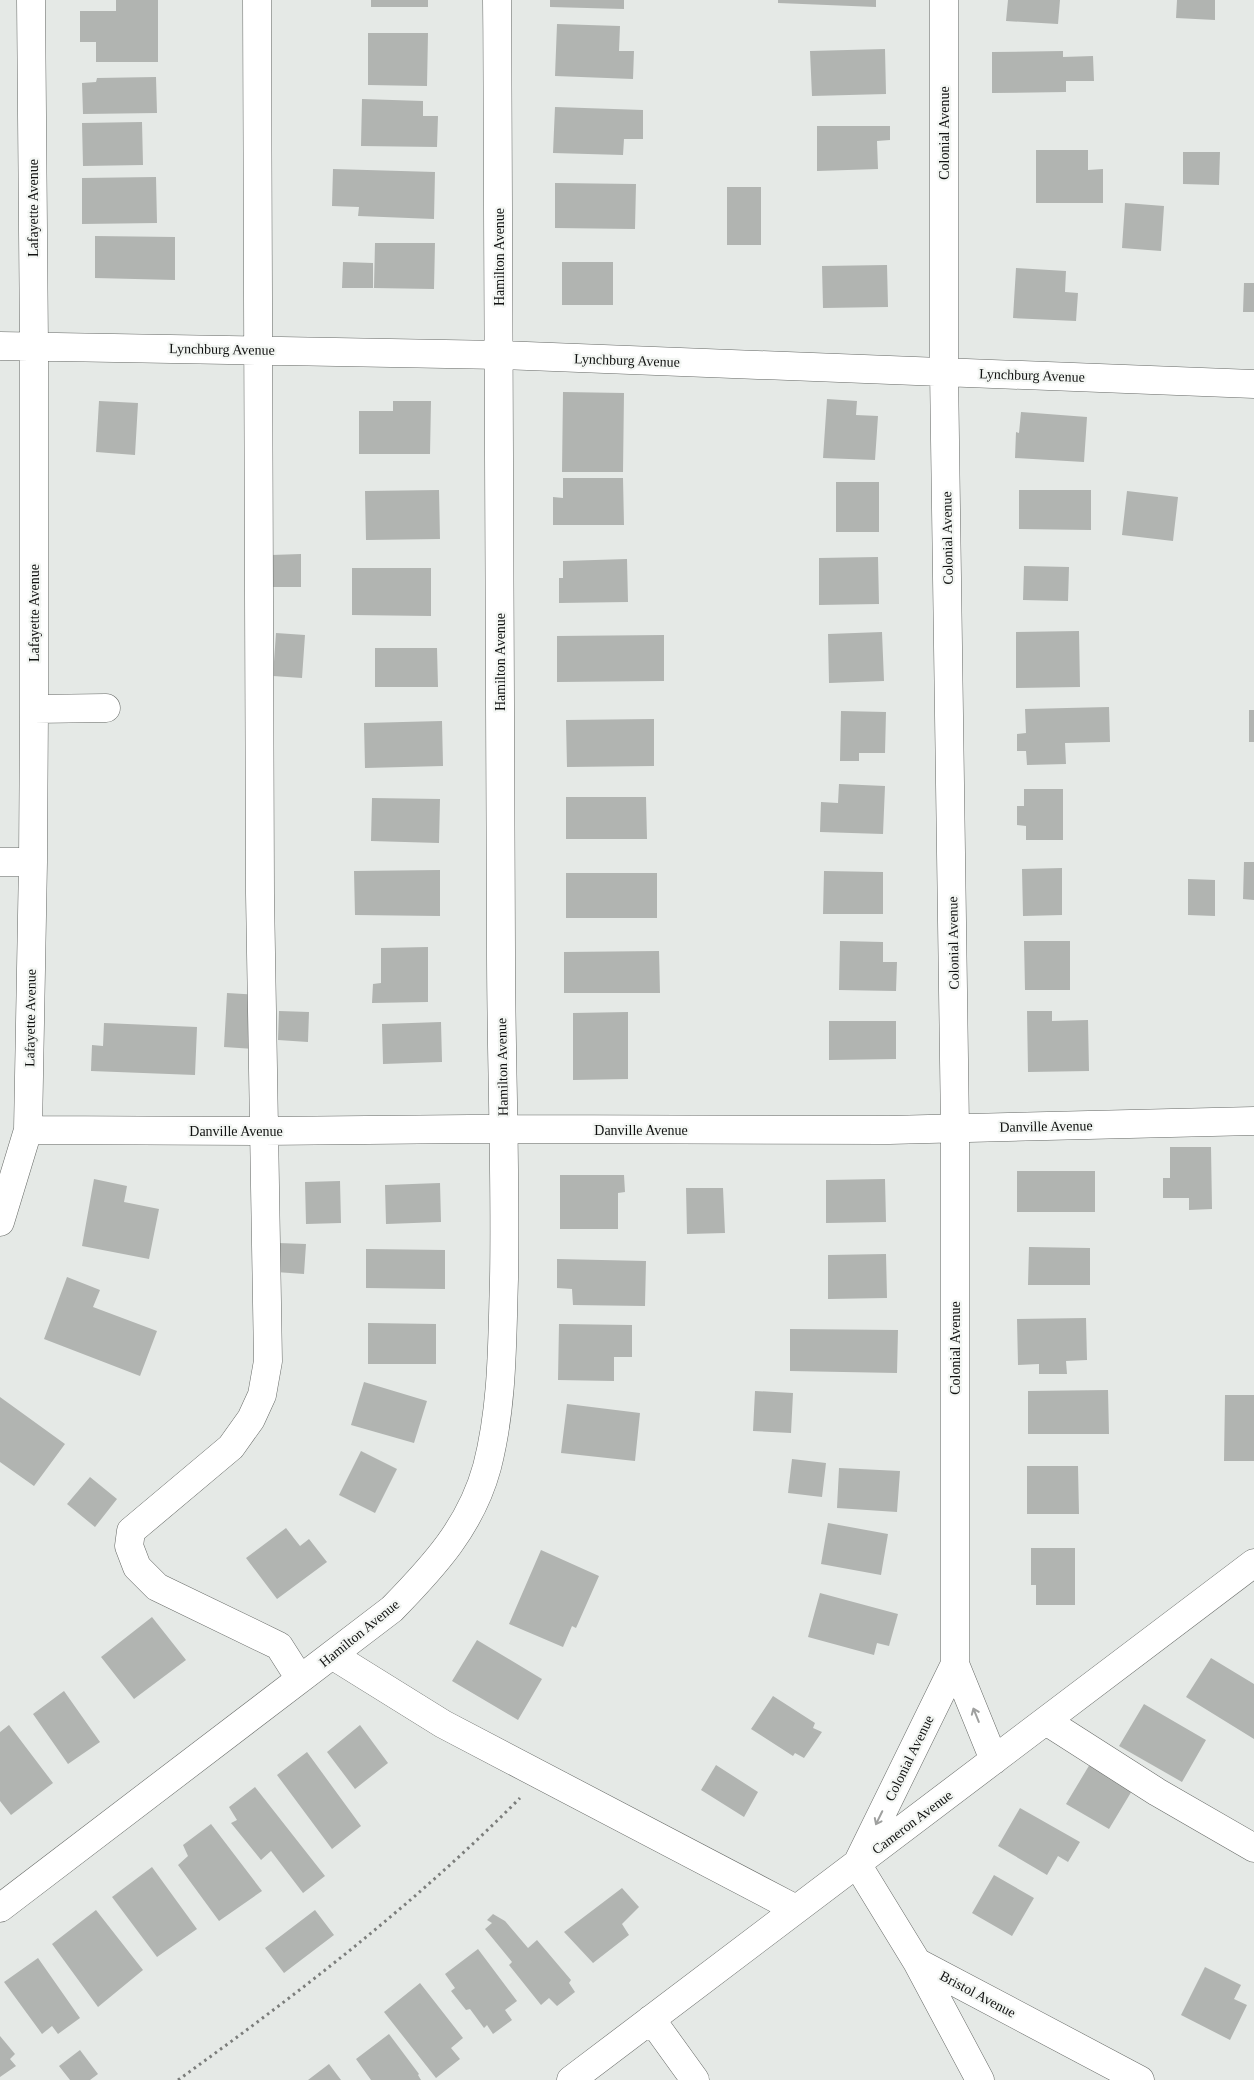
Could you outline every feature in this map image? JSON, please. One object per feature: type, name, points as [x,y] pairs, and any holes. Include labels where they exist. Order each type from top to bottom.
[{"type":"street","name":"Lafayette Avenue","points":[[0,1222],[28,1130],[34,709],[34,346],[31,0]]},
{"type":"street","points":[[257,0],[260,894],[268,1361],[262,1395],[251,1420],[231,1447],[131,1531],[129,1546],[137,1567],[158,1587],[279,1646],[300,1679]]},
{"type":"street","name":"Hamilton Avenue","points":[[0,1908],[392,1609],[432,1568],[466,1522],[486,1472],[498,1418],[502,1375],[504,1245],[497,0]]},
{"type":"street","name":"Colonial Avenue","points":[[857,1864],[955,1664],[956,1128],[944,371],[944,0]]},
{"type":"street","name":"Lynchburg Avenue","points":[[0,346],[257,349],[500,355],[1254,384]]},
{"type":"street","points":[[34,709],[106,708]]},
{"type":"street","points":[[0,862],[33,862]]},
{"type":"street","name":"Danville Avenue","points":[[28,1130],[264,1131],[956,1128],[1254,1121]]},
{"type":"street","name":"Cameron Avenue","points":[[571,2080],[1254,1563]]},
{"type":"street","points":[[332,1655],[443,1724],[796,1909]]},
{"type":"street","points":[[955,1664],[994,1760]]},
{"type":"street","points":[[1046,1721],[1157,1792],[1254,1848]]},
{"type":"street","points":[[857,1864],[917,1962],[980,2080]]},
{"type":"street","name":"Bristol Avenue","points":[[917,1962],[1140,2080]]},
{"type":"street","points":[[651,2019],[695,2080]]},
{"type":"path","points":[[178,2080],[334,1964],[479,1840],[542,1776]]},
{"type":"building","points":[[116,0],[158,0],[158,62],[96,62],[96,42],[80,42],[80,11],[116,11]]},
{"type":"building","points":[[371,0],[428,0],[428,7],[371,7]]},
{"type":"building","points":[[550,0],[624,0],[624,9],[550,7]]},
{"type":"building","points":[[778,0],[876,0],[876,7],[778,3]]},
{"type":"building","points":[[1008,0],[1060,0],[1058,24],[1006,21]]},
{"type":"building","points":[[1177,0],[1215,0],[1215,20],[1176,18]]},
{"type":"building","points":[[557,24],[620,26],[619,51],[634,51],[633,79],[555,76]]},
{"type":"building","points":[[368,33],[428,33],[427,86],[368,85]]},
{"type":"building","points":[[885,49],[886,94],[812,96],[810,51]]},
{"type":"building","points":[[1063,51],[1063,57],[1093,56],[1094,81],[1066,81],[1066,92],[992,93],[992,52]]},
{"type":"building","points":[[156,77],[157,113],[83,114],[82,83],[96,82],[97,78]]},
{"type":"building","points":[[362,99],[423,101],[423,116],[438,116],[437,147],[361,146]]},
{"type":"building","points":[[555,107],[643,110],[643,139],[624,139],[623,155],[553,153]]},
{"type":"building","points":[[142,122],[143,165],[83,166],[82,123]]},
{"type":"building","points":[[817,126],[890,126],[890,140],[877,141],[878,169],[817,171]]},
{"type":"building","points":[[1036,150],[1088,150],[1088,170],[1103,169],[1103,203],[1036,203]]},
{"type":"building","points":[[1183,152],[1220,152],[1219,185],[1183,184]]},
{"type":"building","points":[[333,169],[435,172],[434,219],[358,216],[359,207],[332,206]]},
{"type":"building","points":[[156,177],[157,223],[82,224],[82,178]]},
{"type":"building","points":[[555,183],[636,184],[635,229],[555,228]]},
{"type":"building","points":[[727,187],[761,187],[761,245],[727,245]]},
{"type":"building","points":[[1125,203],[1164,206],[1161,251],[1122,248]]},
{"type":"building","points":[[95,236],[175,237],[175,280],[95,278]]},
{"type":"building","points":[[375,243],[435,243],[434,289],[374,288]]},
{"type":"building","points":[[343,262],[373,263],[373,288],[342,288]]},
{"type":"building","points":[[562,262],[613,262],[613,305],[562,305]]},
{"type":"building","points":[[887,265],[888,307],[823,308],[822,266]]},
{"type":"building","points":[[1016,268],[1066,271],[1065,292],[1078,293],[1076,321],[1013,318]]},
{"type":"building","points":[[1244,283],[1254,283],[1254,312],[1243,312]]},
{"type":"building","points":[[563,392],[624,393],[623,472],[562,472]]},
{"type":"building","points":[[827,399],[857,401],[856,415],[878,416],[875,460],[823,458]]},
{"type":"building","points":[[99,401],[138,403],[135,455],[96,452]]},
{"type":"building","points":[[393,401],[431,401],[430,454],[359,454],[359,411],[393,411]]},
{"type":"building","points":[[1021,412],[1087,417],[1084,462],[1015,458],[1016,432],[1019,433]]},
{"type":"building","points":[[563,478],[623,478],[624,525],[553,525],[553,497],[563,498]]},
{"type":"building","points":[[836,482],[879,482],[879,532],[836,532]]},
{"type":"building","points":[[439,490],[440,539],[366,540],[365,491]]},
{"type":"building","points":[[1019,490],[1091,490],[1091,530],[1019,529]]},
{"type":"building","points":[[1127,491],[1178,497],[1173,541],[1122,535]]},
{"type":"building","points":[[301,554],[301,587],[272,587],[271,555]]},
{"type":"building","points":[[878,557],[879,604],[819,605],[819,558]]},
{"type":"building","points":[[627,559],[628,602],[559,603],[559,578],[563,578],[563,561]]},
{"type":"building","points":[[1024,566],[1069,567],[1068,601],[1023,600]]},
{"type":"building","points":[[352,568],[431,568],[431,616],[352,615]]},
{"type":"building","points":[[1079,631],[1080,687],[1016,688],[1016,632]]},
{"type":"building","points":[[882,632],[884,681],[829,683],[828,634]]},
{"type":"building","points":[[276,633],[305,635],[302,678],[273,676]]},
{"type":"building","points":[[664,635],[664,681],[557,682],[557,636]]},
{"type":"building","points":[[375,648],[437,648],[438,687],[375,687]]},
{"type":"building","points":[[1109,707],[1110,742],[1065,743],[1066,764],[1027,765],[1026,751],[1017,751],[1017,734],[1026,733],[1025,709]]},
{"type":"building","points":[[1249,710],[1254,710],[1254,742],[1249,742]]},
{"type":"building","points":[[841,711],[886,712],[885,753],[859,753],[859,761],[840,761]]},
{"type":"building","points":[[654,719],[654,766],[567,767],[566,720]]},
{"type":"building","points":[[442,721],[443,766],[365,768],[364,723]]},
{"type":"building","points":[[839,784],[885,786],[883,834],[820,832],[821,802],[838,803]]},
{"type":"building","points":[[1024,789],[1063,789],[1063,840],[1026,840],[1026,826],[1017,825],[1017,806],[1024,806]]},
{"type":"building","points":[[566,797],[646,797],[647,839],[566,839]]},
{"type":"building","points":[[372,798],[440,799],[439,843],[371,841]]},
{"type":"building","points":[[1244,862],[1254,862],[1254,900],[1243,899]]},
{"type":"building","points":[[1062,868],[1062,915],[1023,916],[1022,869]]},
{"type":"building","points":[[440,870],[440,916],[355,915],[354,871]]},
{"type":"building","points":[[824,871],[883,872],[883,914],[823,914]]},
{"type":"building","points":[[566,873],[657,873],[657,918],[566,918]]},
{"type":"building","points":[[1188,879],[1215,880],[1215,916],[1188,915]]},
{"type":"building","points":[[840,941],[883,942],[883,962],[897,962],[896,991],[839,990]]},
{"type":"building","points":[[1024,941],[1070,941],[1070,990],[1025,990]]},
{"type":"building","points":[[428,947],[428,1002],[372,1003],[373,984],[381,983],[381,948]]},
{"type":"building","points":[[659,951],[660,993],[564,993],[564,952]]},
{"type":"building","points":[[227,993],[258,995],[254,1049],[224,1047]]},
{"type":"building","points":[[279,1011],[309,1012],[308,1042],[278,1040]]},
{"type":"building","points":[[1027,1011],[1052,1011],[1052,1021],[1088,1020],[1089,1071],[1028,1072]]},
{"type":"building","points":[[628,1012],[628,1079],[573,1080],[573,1013]]},
{"type":"building","points":[[829,1021],[896,1021],[896,1059],[829,1060]]},
{"type":"building","points":[[441,1022],[442,1062],[383,1064],[382,1024]]},
{"type":"building","points":[[104,1023],[197,1027],[195,1075],[91,1071],[92,1045],[103,1046]]},
{"type":"building","points":[[1170,1147],[1211,1147],[1212,1209],[1189,1210],[1189,1198],[1163,1198],[1163,1178],[1170,1178]]},
{"type":"building","points":[[1017,1171],[1095,1171],[1095,1212],[1017,1212]]},
{"type":"building","points":[[560,1175],[624,1175],[625,1192],[618,1193],[618,1229],[560,1229]]},
{"type":"building","points":[[94,1179],[127,1186],[124,1202],[159,1209],[149,1259],[82,1246]]},
{"type":"building","points":[[885,1179],[886,1222],[826,1223],[826,1180]]},
{"type":"building","points":[[340,1181],[341,1223],[306,1224],[305,1182]]},
{"type":"building","points":[[440,1183],[441,1222],[386,1224],[385,1185]]},
{"type":"building","points":[[686,1188],[723,1188],[725,1233],[687,1234]]},
{"type":"building","points":[[278,1243],[306,1244],[304,1274],[276,1272]]},
{"type":"building","points":[[1029,1247],[1090,1248],[1090,1285],[1028,1285]]},
{"type":"building","points":[[366,1249],[445,1250],[445,1289],[366,1288]]},
{"type":"building","points":[[886,1254],[887,1298],[828,1299],[828,1255]]},
{"type":"building","points":[[557,1259],[646,1261],[645,1306],[573,1305],[572,1289],[557,1288]]},
{"type":"building","points":[[67,1277],[100,1290],[93,1307],[157,1331],[140,1376],[44,1339]]},
{"type":"building","points":[[1086,1318],[1087,1360],[1066,1361],[1067,1374],[1039,1374],[1039,1364],[1018,1365],[1017,1319]]},
{"type":"building","points":[[368,1323],[436,1324],[436,1364],[368,1364]]},
{"type":"building","points":[[559,1324],[632,1325],[632,1357],[614,1357],[614,1381],[558,1380]]},
{"type":"building","points":[[790,1329],[898,1330],[897,1373],[790,1371]]},
{"type":"building","points":[[364,1382],[427,1401],[414,1443],[351,1425]]},
{"type":"building","points":[[1108,1390],[1109,1434],[1028,1434],[1028,1391]]},
{"type":"building","points":[[755,1391],[793,1393],[791,1433],[753,1431]]},
{"type":"building","points":[[1225,1395],[1254,1395],[1254,1461],[1224,1461]]},
{"type":"building","points":[[0,1397],[65,1444],[34,1486],[0,1462]]},
{"type":"building","points":[[567,1404],[640,1413],[635,1461],[561,1453]]},
{"type":"building","points":[[361,1451],[397,1469],[375,1513],[339,1495]]},
{"type":"building","points":[[792,1459],[826,1463],[822,1497],[788,1493]]},
{"type":"building","points":[[1027,1466],[1078,1466],[1079,1514],[1027,1514]]},
{"type":"building","points":[[839,1468],[900,1471],[897,1512],[837,1508]]},
{"type":"building","points":[[90,1477],[117,1499],[95,1527],[67,1504]]},
{"type":"building","points":[[828,1523],[888,1534],[881,1575],[821,1564]]},
{"type":"building","points":[[286,1528],[300,1546],[309,1539],[327,1562],[277,1599],[246,1558]]},
{"type":"building","points":[[1031,1548],[1075,1548],[1075,1605],[1036,1605],[1036,1585],[1031,1585]]},
{"type":"building","points":[[541,1550],[599,1576],[576,1628],[572,1626],[563,1647],[509,1624]]},
{"type":"building","points":[[820,1593],[898,1614],[889,1646],[877,1643],[874,1655],[808,1637]]},
{"type":"building","points":[[152,1617],[186,1660],[134,1699],[101,1657]]},
{"type":"building","points":[[477,1640],[542,1679],[518,1720],[452,1681]]},
{"type":"building","points":[[1211,1658],[1254,1684],[1254,1739],[1186,1697]]},
{"type":"building","points":[[64,1691],[100,1742],[68,1764],[33,1714]]},
{"type":"building","points":[[773,1696],[815,1723],[813,1728],[822,1732],[804,1758],[795,1753],[793,1756],[751,1729]]},
{"type":"building","points":[[1144,1704],[1206,1740],[1182,1782],[1119,1746]]},
{"type":"building","points":[[9,1725],[53,1783],[11,1815],[0,1801],[0,1732]]},
{"type":"building","points":[[360,1725],[388,1763],[355,1789],[327,1752]]},
{"type":"building","points":[[307,1752],[361,1826],[332,1849],[277,1775]]},
{"type":"building","points":[[1090,1764],[1133,1789],[1109,1829],[1066,1804]]},
{"type":"building","points":[[716,1765],[758,1792],[744,1817],[701,1790]]},
{"type":"building","points":[[255,1787],[325,1876],[303,1893],[271,1851],[261,1860],[231,1823],[237,1820],[229,1807]]},
{"type":"building","points":[[1020,1808],[1080,1842],[1068,1862],[1058,1856],[1047,1875],[998,1846]]},
{"type":"building","points":[[211,1824],[262,1891],[219,1921],[178,1865],[188,1856],[183,1845]]},
{"type":"building","points":[[152,1867],[197,1929],[157,1957],[112,1897]]},
{"type":"building","points":[[994,1875],[1034,1898],[1012,1936],[972,1913]]},
{"type":"building","points":[[622,1888],[639,1907],[622,1924],[629,1935],[593,1963],[564,1932]]},
{"type":"building","points":[[96,1910],[143,1970],[98,2007],[52,1944]]},
{"type":"building","points":[[315,1910],[334,1935],[284,1973],[265,1948]]},
{"type":"building","points":[[493,1914],[505,1921],[528,1948],[537,1940],[571,1980],[569,1983],[575,1992],[557,2006],[549,1998],[541,2005],[509,1965],[512,1962],[485,1929],[492,1923],[487,1920]]},
{"type":"building","points":[[478,1949],[517,2001],[505,2010],[512,2020],[493,2034],[487,2025],[484,2028],[470,2009],[466,2010],[451,1991],[455,1988],[445,1974]]},
{"type":"building","points":[[38,1958],[80,2018],[58,2034],[52,2026],[42,2034],[4,1982]]},
{"type":"building","points":[[1205,1967],[1241,1985],[1234,1999],[1247,2005],[1230,2040],[1181,2015]]},
{"type":"building","points":[[420,1983],[463,2038],[451,2048],[460,2059],[436,2078],[384,2012]]},
{"type":"building","points":[[389,2034],[419,2074],[421,2080],[371,2080],[356,2059]]},
{"type":"building","points":[[0,2036],[15,2054],[10,2059],[16,2066],[0,2077]]},
{"type":"building","points":[[80,2050],[98,2074],[90,2080],[70,2080],[59,2066]]},
{"type":"building","points":[[329,2064],[341,2080],[308,2080]]}]
